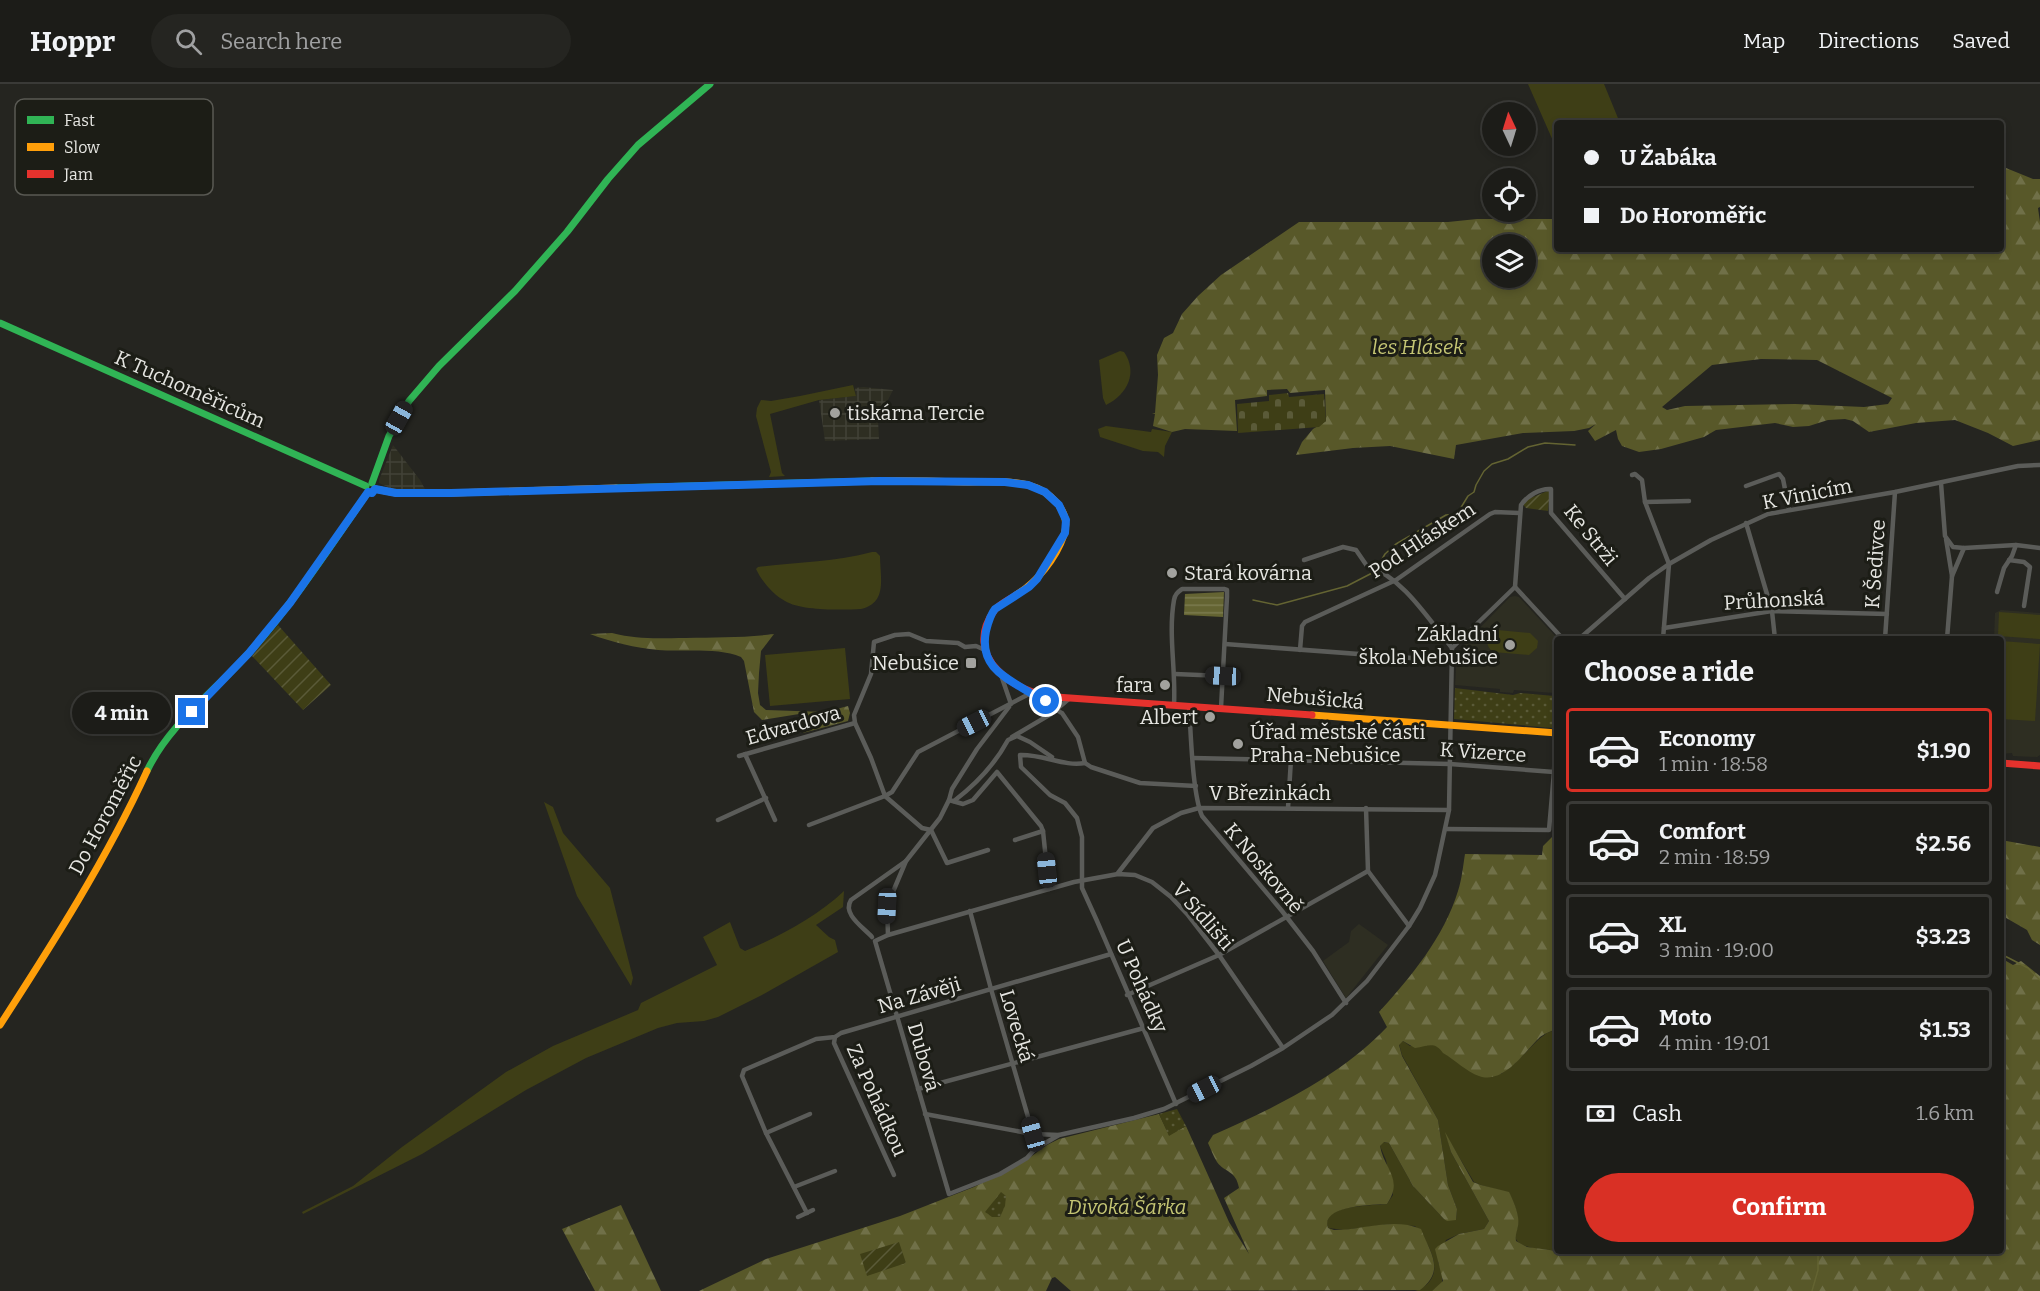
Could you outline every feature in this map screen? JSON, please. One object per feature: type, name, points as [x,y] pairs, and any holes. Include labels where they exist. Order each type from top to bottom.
[{"type":"street","name":"Do Horoměřic","points":[[0,1025],[71,914],[134,800],[152,760],[178,726],[249,653],[290,603],[370,488],[389,436],[409,401],[439,366],[515,291],[638,145],[710,84]]},
{"type":"street","name":"K Tuchoměřicům","points":[[0,323],[370,488],[396,493],[880,481],[1005,482],[1028,485],[1045,492],[1059,505],[1066,520],[1065,533],[1037,579],[1029,587],[995,609],[987,628],[985,650]]},
{"type":"street","name":"K Vinicím","points":[[1582,636],[1648,578],[1669,564],[1746,523],[1768,514],[1895,492],[2019,466],[2040,465]]},
{"type":"street","points":[[1632,475],[1635,474],[1642,480],[1645,502],[1669,564],[1664,636]]},
{"type":"street","points":[[1746,486],[1779,474],[1783,479],[1789,509]]},
{"type":"street","points":[[1941,483],[1945,536],[1952,576],[1947,636]]},
{"type":"street","name":"Ke Strži","points":[[1519,513],[1525,497],[1551,489],[1551,513],[1625,599]]},
{"type":"street","name":"K Šedivce","points":[[1885,636],[1895,492]]},
{"type":"street","points":[[1645,502],[1689,501]]},
{"type":"street","name":"Pod Hláskem","points":[[1300,650],[1302,626],[1305,622],[1396,580],[1491,514],[1495,512],[1519,513]]},
{"type":"street","points":[[1452,648],[1515,587],[1519,513]]},
{"type":"street","points":[[1746,523],[1772,611],[1775,636]]},
{"type":"street","points":[[1945,536],[1953,547],[2016,545],[2040,548]]},
{"type":"street","points":[[1997,592],[2004,568],[2016,545]]},
{"type":"street","points":[[925,1114],[1033,1134],[1059,1135],[1134,1118],[1176,1104],[1283,1048],[1332,1015],[1346,1003],[1376,969],[1409,926],[1435,875],[1449,810],[1452,648],[1396,580],[1380,570],[1367,566],[1356,550],[1343,547],[1304,560]]},
{"type":"street","points":[[1952,576],[1964,548]]},
{"type":"street","points":[[2009,560],[2024,562],[2030,567],[2024,606]]},
{"type":"street","points":[[1515,587],[1560,636]]},
{"type":"street","points":[[1174,705],[1174,599],[1179,590],[1227,590],[1221,708]]},
{"type":"street","name":"Průhonská","points":[[1664,628],[1772,611],[1887,614]]},
{"type":"street","points":[[932,830],[922,828],[885,796],[855,723],[854,715],[871,674],[874,642],[895,635],[909,634],[926,641],[958,644],[965,647],[976,646],[985,650],[989,662],[1000,675],[1011,704]]},
{"type":"street","points":[[1225,644],[1452,661]]},
{"type":"street","points":[[1175,674],[1223,676]]},
{"type":"street","points":[[1000,675],[1062,713],[1078,736],[1085,763],[1096,770],[1140,783],[1196,786]]},
{"type":"street","points":[[809,825],[892,792],[918,752],[1031,693]]},
{"type":"street","name":"Nebušická","points":[[1031,693],[1070,698],[1554,733]]},
{"type":"street","points":[[872,937],[852,916],[848,908],[851,900],[906,861],[952,801],[967,791],[1000,754],[1008,740],[1051,714],[1070,698]]},
{"type":"street","points":[[952,801],[952,789],[977,749],[1011,704]]},
{"type":"street","name":"K Noskovně","points":[[1189,706],[1199,808],[1206,822],[1287,917],[1313,951],[1346,1003]]},
{"type":"street","name":"Edvardova","points":[[739,756],[855,723]]},
{"type":"street","points":[[1008,740],[1017,736],[1054,759]]},
{"type":"street","points":[[745,754],[776,820]]},
{"type":"street","points":[[1081,882],[1082,837],[1077,818],[1065,803],[1050,795],[1021,767],[1020,755],[1034,755],[1075,765],[1085,763]]},
{"type":"street","name":"K Vizerce","points":[[1193,758],[1450,764],[1554,772]]},
{"type":"street","points":[[1288,808],[1291,759]]},
{"type":"street","points":[[2004,764],[2040,766]]},
{"type":"street","points":[[952,801],[963,804],[974,800],[997,772],[1043,831],[1050,889]]},
{"type":"street","points":[[1446,829],[1549,830],[1554,772]]},
{"type":"street","points":[[718,820],[766,798]]},
{"type":"street","name":"V Březinkách","points":[[1118,873],[1153,828],[1181,813],[1199,808],[1449,810]]},
{"type":"street","points":[[1366,808],[1368,871],[1409,926]]},
{"type":"street","points":[[932,830],[949,864],[988,850]]},
{"type":"street","points":[[1015,840],[1043,831]]},
{"type":"street","points":[[888,935],[887,906],[906,861]]},
{"type":"street","points":[[1127,995],[1219,955],[1368,871]]},
{"type":"street","name":"V Sídlišti","points":[[888,935],[1050,889],[1118,873],[1135,875],[1152,882],[1172,897],[1219,955],[1283,1048]]},
{"type":"street","name":"U Pohádky","points":[[1081,882],[1082,891],[1112,954],[1127,995],[1144,1028],[1176,1104]]},
{"type":"street","name":"Lovecká","points":[[970,911],[1033,1134],[1035,1149]]},
{"type":"street","name":"Dubová","points":[[888,935],[878,939],[875,944],[949,1194],[1000,1174],[1027,1158],[1035,1149]]},
{"type":"street","name":"Na Závěji","points":[[766,1133],[742,1076],[744,1070],[816,1039],[835,1037],[841,1033],[1112,954]]},
{"type":"street","points":[[918,1089],[1144,1028]]},
{"type":"street","name":"Za Pohádkou","points":[[835,1037],[834,1043],[894,1175]]},
{"type":"street","points":[[807,1213],[766,1133],[810,1114]]},
{"type":"street","points":[[1035,1149],[1059,1135]]},
{"type":"street","points":[[794,1187],[835,1171]]},
{"type":"street","points":[[798,1217],[813,1210]]},
{"type":"shaded area","points":[[855,388],[893,390],[878,420],[879,439],[825,441],[819,400],[856,396]]},
{"type":"shaded area","points":[[393,445],[425,489],[392,489],[379,483]]},
{"type":"shaded area","points":[[1224,592],[1223,617],[1184,615],[1185,594]]},
{"type":"shaded area","name":"Základní škola Nebušice","points":[[1510,597],[1519,597],[1555,636],[1554,693],[1514,690],[1513,693],[1500,692],[1500,689],[1455,685],[1457,654],[1461,647]]},
{"type":"shaded area","points":[[2001,610],[2040,613],[2040,755],[2037,757],[2004,754],[2004,636],[1994,636],[1995,613]]},
{"type":"shaded area","points":[[1359,924],[1388,945],[1346,998],[1323,961],[1349,942],[1351,931]]},
{"type":"green space","points":[[1528,84],[1604,84],[1619,120],[1554,120],[1554,143]]},
{"type":"green space","name":"les Hlásek","points":[[2004,168],[2033,179],[2040,179],[2040,207],[2038,208],[2040,222],[2040,440],[2013,446],[1955,420],[1916,423],[1869,432],[1853,421],[1845,419],[1828,420],[1809,426],[1793,427],[1775,423],[1716,430],[1704,437],[1661,449],[1639,452],[1622,446],[1616,430],[1595,441],[1588,431],[1596,424],[1574,431],[1523,433],[1456,445],[1454,459],[1390,446],[1296,455],[1302,442],[1313,429],[1326,421],[1325,390],[1290,393],[1287,389],[1267,390],[1267,396],[1235,400],[1237,431],[1185,429],[1172,432],[1153,426],[1155,414],[1152,414],[1155,413],[1158,375],[1157,355],[1164,338],[1173,333],[1182,314],[1221,275],[1299,222],[1448,222],[1482,219],[1482,222],[1536,222],[1536,219],[1554,219],[1554,252],[2004,252]],"holes":[[[1761,359],[1817,360],[1892,398],[1888,404],[1864,407],[1795,404],[1685,406],[1667,410],[1662,407],[1712,365]]]},
{"type":"green space","points":[[1120,351],[1124,352],[1128,360],[1130,375],[1125,389],[1106,405],[1103,398],[1099,360]]},
{"type":"green space","points":[[853,385],[856,396],[819,400],[770,414],[782,473],[785,476],[769,477],[771,472],[756,416],[761,400],[771,401]]},
{"type":"green space","points":[[1288,393],[1289,397],[1324,394],[1326,421],[1319,427],[1238,433],[1237,404],[1269,401],[1269,395]]},
{"type":"green space","points":[[1106,426],[1151,432],[1152,429],[1172,432],[1165,446],[1164,457],[1158,452],[1143,451],[1100,437],[1098,429]]},
{"type":"green space","points":[[1550,490],[1548,511],[1526,508],[1521,502]]},
{"type":"green space","points":[[872,552],[880,556],[881,588],[875,601],[870,606],[861,609],[822,609],[792,604],[772,591],[756,569],[844,558]]},
{"type":"green space","points":[[1999,612],[2040,615],[2040,639],[1998,636]]},
{"type":"green space","points":[[278,625],[331,685],[303,710],[252,656]]},
{"type":"green space","points":[[1498,630],[1530,633],[1538,641],[1537,648],[1529,655],[1493,652],[1487,643],[1491,634]]},
{"type":"green space","points":[[612,633],[631,637],[658,638],[741,637],[774,634],[761,651],[758,693],[760,705],[766,710],[825,712],[848,706],[850,713],[848,721],[803,733],[808,726],[806,717],[799,714],[762,720],[754,712],[744,661],[741,657],[711,651],[641,648],[590,634]]},
{"type":"green space","points":[[2004,641],[2040,644],[2035,721],[2004,719]]},
{"type":"green space","points":[[845,648],[850,699],[770,706],[765,655]]},
{"type":"green space","points":[[1455,688],[1513,695],[1520,693],[1554,696],[1552,728],[1454,719]]},
{"type":"green space","points":[[544,802],[553,807],[563,833],[610,888],[633,978],[631,986],[577,896]]},
{"type":"green space","name":"Divoká Šárka","points":[[1554,837],[1554,1030],[1540,1037],[1521,1058],[1505,1071],[1497,1076],[1488,1077],[1470,1072],[1437,1047],[1415,1048],[1403,1041],[1399,1045],[1402,1056],[1438,1120],[1448,1185],[1457,1209],[1456,1220],[1444,1219],[1413,1186],[1389,1143],[1384,1142],[1380,1146],[1394,1188],[1387,1204],[1349,1208],[1332,1215],[1328,1220],[1328,1228],[1334,1230],[1389,1224],[1421,1229],[1434,1261],[1434,1268],[1428,1283],[1420,1290],[1071,1291],[1055,1277],[1052,1278],[1046,1291],[699,1291],[766,1259],[900,1216],[974,1187],[1025,1161],[1059,1139],[1159,1114],[1169,1135],[1186,1126],[1229,1222],[1249,1254],[1224,1198],[1239,1188],[1238,1182],[1233,1175],[1220,1166],[1214,1157],[1208,1143],[1213,1135],[1283,1102],[1328,1076],[1369,1045],[1387,1027],[1379,1012],[1425,956],[1444,924],[1459,886],[1465,854],[1542,855],[1543,846]]},
{"type":"green space","points":[[2004,841],[2040,847],[2040,945],[2032,940],[2027,930],[2004,917]]},
{"type":"green space","points":[[844,891],[843,907],[816,925],[835,940],[838,952],[718,1017],[658,1028],[586,1058],[526,1090],[422,1154],[303,1214],[302,1212],[353,1186],[402,1147],[506,1072],[553,1046],[638,1010],[641,1003],[717,965],[703,937],[730,922],[740,948],[745,951],[797,925]]},
{"type":"green space","points":[[2004,960],[2013,965],[2021,961],[2040,976],[2040,1291],[1432,1291],[1443,1281],[1435,1249],[1459,1234],[1484,1229],[1489,1221],[1451,1152],[1445,1132],[1473,1182],[1509,1192],[1518,1218],[1516,1241],[1527,1247],[1554,1251],[1554,1254],[2004,1254]]},
{"type":"green space","points":[[1554,1030],[1554,1250],[1523,1245],[1516,1239],[1517,1213],[1509,1193],[1474,1182],[1447,1137],[1451,1152],[1489,1221],[1484,1229],[1459,1234],[1446,1240],[1438,1262],[1442,1272],[1442,1284],[1432,1291],[1415,1291],[1425,1286],[1432,1278],[1434,1261],[1427,1242],[1415,1226],[1390,1224],[1344,1230],[1328,1228],[1327,1220],[1331,1214],[1360,1206],[1387,1204],[1393,1195],[1386,1160],[1380,1146],[1383,1142],[1389,1143],[1413,1186],[1444,1219],[1456,1220],[1457,1209],[1448,1185],[1438,1120],[1402,1055],[1399,1044],[1403,1041],[1410,1046],[1430,1043],[1440,1047],[1444,1053],[1475,1073],[1501,1074],[1547,1033]]},
{"type":"green space","points":[[1177,1109],[1186,1126],[1169,1136],[1159,1114]]},
{"type":"green space","points":[[1001,1192],[1006,1196],[1005,1206],[1000,1217],[992,1217],[985,1212]]},
{"type":"green space","points":[[621,1205],[661,1291],[595,1291],[562,1229]]},
{"type":"green space","points":[[899,1242],[906,1263],[867,1276],[860,1254]]},
{"type":"waterway","points":[[1378,566],[1385,554],[1396,544],[1446,515],[1457,514],[1468,496],[1474,492],[1484,471],[1492,464],[1508,459],[1528,447],[1545,443],[1575,445]]},
{"type":"waterway","points":[[1253,600],[1277,605],[1347,586],[1374,572]]},
{"type":"waterway","points":[[2004,956],[2028,968],[2040,980]]},
{"type":"waterway","points":[[1812,1291],[1818,1270],[1818,1254]]},
{"type":"traffic: fast","points":[[372,483],[389,436],[409,401],[439,366],[515,291],[638,145],[710,84]]},
{"type":"traffic: fast","points":[[0,323],[366,486]]},
{"type":"traffic: fast","points":[[616,488],[872,481]]},
{"type":"traffic: fast","points":[[147,771],[167,738],[248,654],[280,615],[311,575],[368,492]]},
{"type":"traffic: slow","points":[[872,481],[1013,482],[1036,488],[1051,497],[1062,510],[1065,518],[1066,526],[1061,544],[1045,569],[1031,584],[1016,595]]},
{"type":"traffic: slow","points":[[375,489],[396,493],[451,493],[616,488]]},
{"type":"traffic: slow","points":[[1312,715],[1554,733]]},
{"type":"traffic: slow","points":[[0,1025],[96,869],[147,771]]},
{"type":"traffic: jam","points":[[1016,595],[994,611],[986,627],[984,643],[988,657],[997,670],[1024,689],[1056,697],[1312,715]]},
{"type":"traffic: jam","points":[[2004,763],[2040,766]]},
{"type":"place","name":"tiskárna Tercie","points":[[835,413]]},
{"type":"place","name":"Stará kovárna","points":[[1172,573]]},
{"type":"place","name":"Základní škola Nebušice","points":[[1510,645]]},
{"type":"place","name":"Nebušice","points":[[971,663]]},
{"type":"place","name":"fara","points":[[1165,685]]},
{"type":"place","name":"Albert","points":[[1210,717]]},
{"type":"place","name":"Úřad městské části Praha-Nebušice","points":[[1238,744]]},
{"type":"route","points":[[192,712],[249,653],[290,603],[368,492],[372,493],[375,489],[396,493],[451,493],[880,481],[1005,482],[1028,485],[1045,492],[1059,505],[1066,520],[1065,533],[1060,544],[1037,579],[1029,587],[995,609],[991,614],[985,637],[985,650],[995,670],[1037,698],[1046,701]]}]
